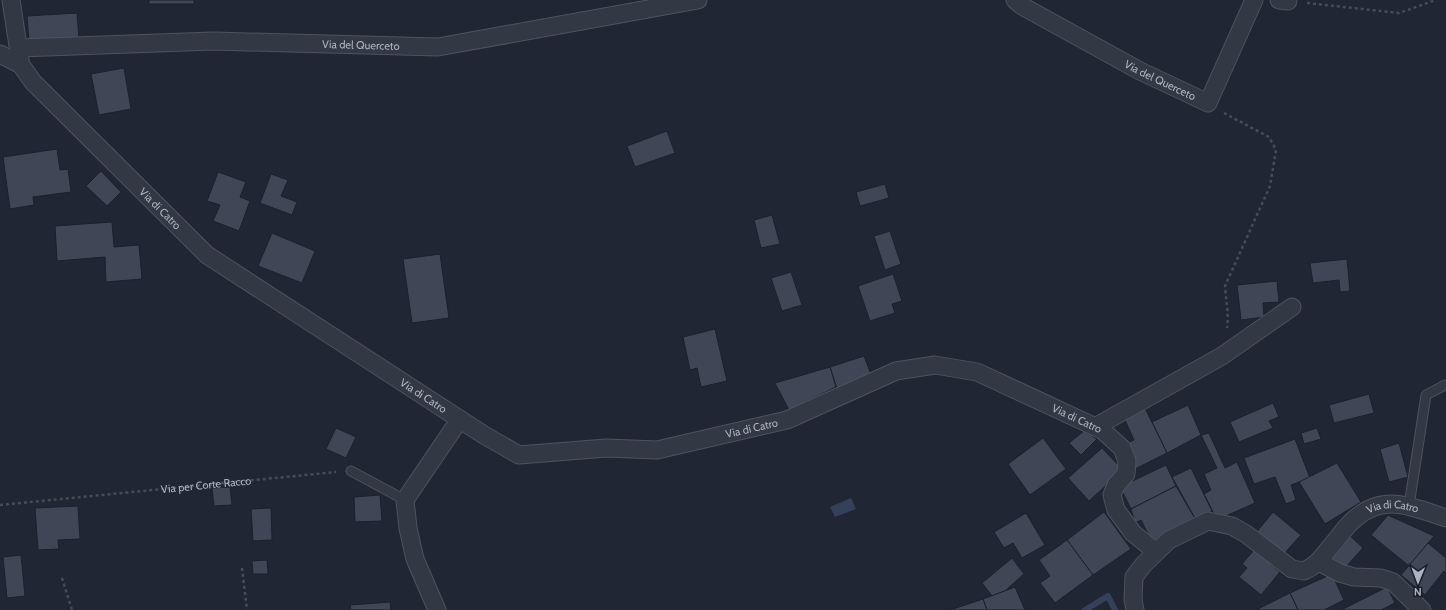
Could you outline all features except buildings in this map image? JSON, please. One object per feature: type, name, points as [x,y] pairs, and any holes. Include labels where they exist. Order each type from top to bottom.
[{"type":"street","points":[[11,0],[21,65]]},
{"type":"street","name":"Via del Querceto","points":[[19,48],[213,41],[438,47],[698,0]]},
{"type":"street","name":"Via del Querceto","points":[[1015,0],[1022,6],[1140,71],[1208,103],[1254,0]]},
{"type":"street","points":[[0,54],[21,65]]},
{"type":"street","name":"Via di Catro","points":[[21,65],[32,82],[207,255],[460,419],[519,454],[606,448],[657,450],[787,420],[896,371],[934,365],[977,372],[1095,427],[1122,448],[1127,461],[1126,474],[1116,485],[1112,496],[1116,510],[1133,533],[1156,552],[1170,540],[1208,521],[1232,526],[1246,534],[1292,569],[1304,571],[1319,562],[1356,518],[1369,508],[1385,504],[1402,504],[1446,518]]},
{"type":"street","points":[[1095,427],[1222,356],[1292,307]]},
{"type":"street","points":[[437,610],[415,559],[408,528],[405,500],[460,419]]},
{"type":"street","points":[[1135,610],[1133,599],[1134,577],[1156,552]]},
{"type":"street","points":[[1319,562],[1340,574],[1354,577],[1380,578],[1393,582],[1422,610]]},
{"type":"lane","points":[[1409,506],[1426,394],[1445,385]]},
{"type":"lane","points":[[351,471],[405,500]]},
{"type":"path","points":[[1284,0],[1399,13],[1436,0]]},
{"type":"path","points":[[1222,356],[1229,315],[1226,303],[1226,286],[1270,186],[1276,150],[1269,137],[1235,120]]},
{"type":"path","name":"Via per Corte Racco","points":[[0,505],[351,471]]},
{"type":"path","points":[[242,568],[247,610]]},
{"type":"path","points":[[62,578],[72,610]]},
{"type":"water","points":[[851,498],[856,509],[835,517],[830,507]]},
{"type":"waterway","points":[[1085,610],[1108,596],[1115,610]]}]
